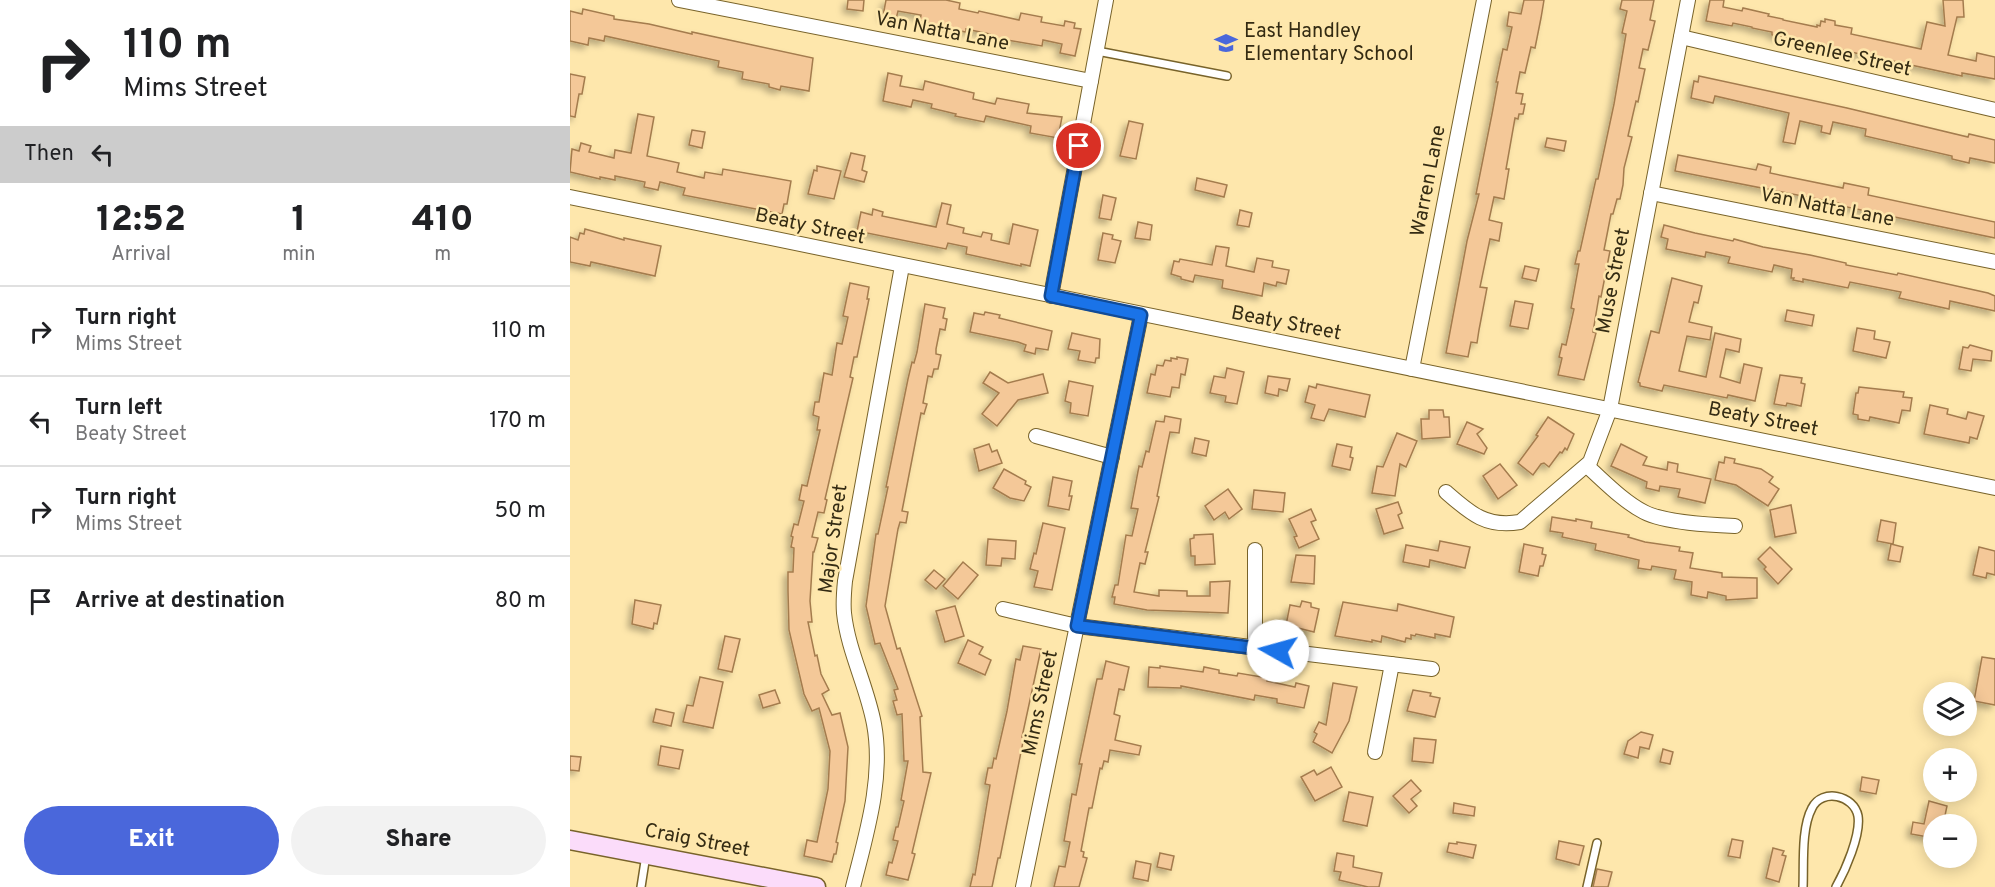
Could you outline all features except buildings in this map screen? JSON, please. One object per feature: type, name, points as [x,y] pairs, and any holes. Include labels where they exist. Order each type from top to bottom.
[{"type":"street","name":"Van Natta Lane","points":[[679,0],[1091,81]]},
{"type":"street","points":[[1051,296],[1107,0]]},
{"type":"street","name":"Warren Lane","points":[[1413,369],[1484,0]]},
{"type":"street","name":"Muse Street","points":[[1446,492],[1471,514],[1490,522],[1505,525],[1520,522],[1590,462],[1610,409],[1689,0]]},
{"type":"street","name":"Greenlee Street","points":[[1681,37],[1995,110]]},
{"type":"street","name":"Van Natta Lane","points":[[1651,193],[1995,262]]},
{"type":"street","name":"Beaty Street","points":[[570,197],[1995,488]]},
{"type":"street","name":"Major Street","points":[[853,887],[871,814],[877,758],[874,724],[850,645],[844,612],[845,581],[902,266]]},
{"type":"street","name":"Mims Street","points":[[1023,887],[1141,315]]},
{"type":"street","points":[[1036,436],[1112,457]]},
{"type":"street","points":[[1587,466],[1624,498],[1645,512],[1659,517],[1735,526]]},
{"type":"street","points":[[1255,550],[1255,648]]},
{"type":"street","points":[[1004,609],[1077,626],[1432,669]]},
{"type":"street","points":[[1375,752],[1392,664]]},
{"type":"street","name":"Craig Street","points":[[570,840],[784,884],[816,887]]},
{"type":"lane","points":[[1097,51],[1227,76]]},
{"type":"lane","points":[[1803,887],[1807,823],[1811,808],[1817,801],[1829,795],[1837,796],[1851,804],[1858,815],[1858,830],[1836,887]]},
{"type":"lane","points":[[1587,887],[1597,843]]},
{"type":"lane","points":[[641,887],[646,855]]},
{"type":"place","name":"East Handley Elementary School","points":[[1226,43]]},
{"type":"route","points":[[1079,146],[1051,296],[1141,315],[1077,626],[1278,651]]}]
